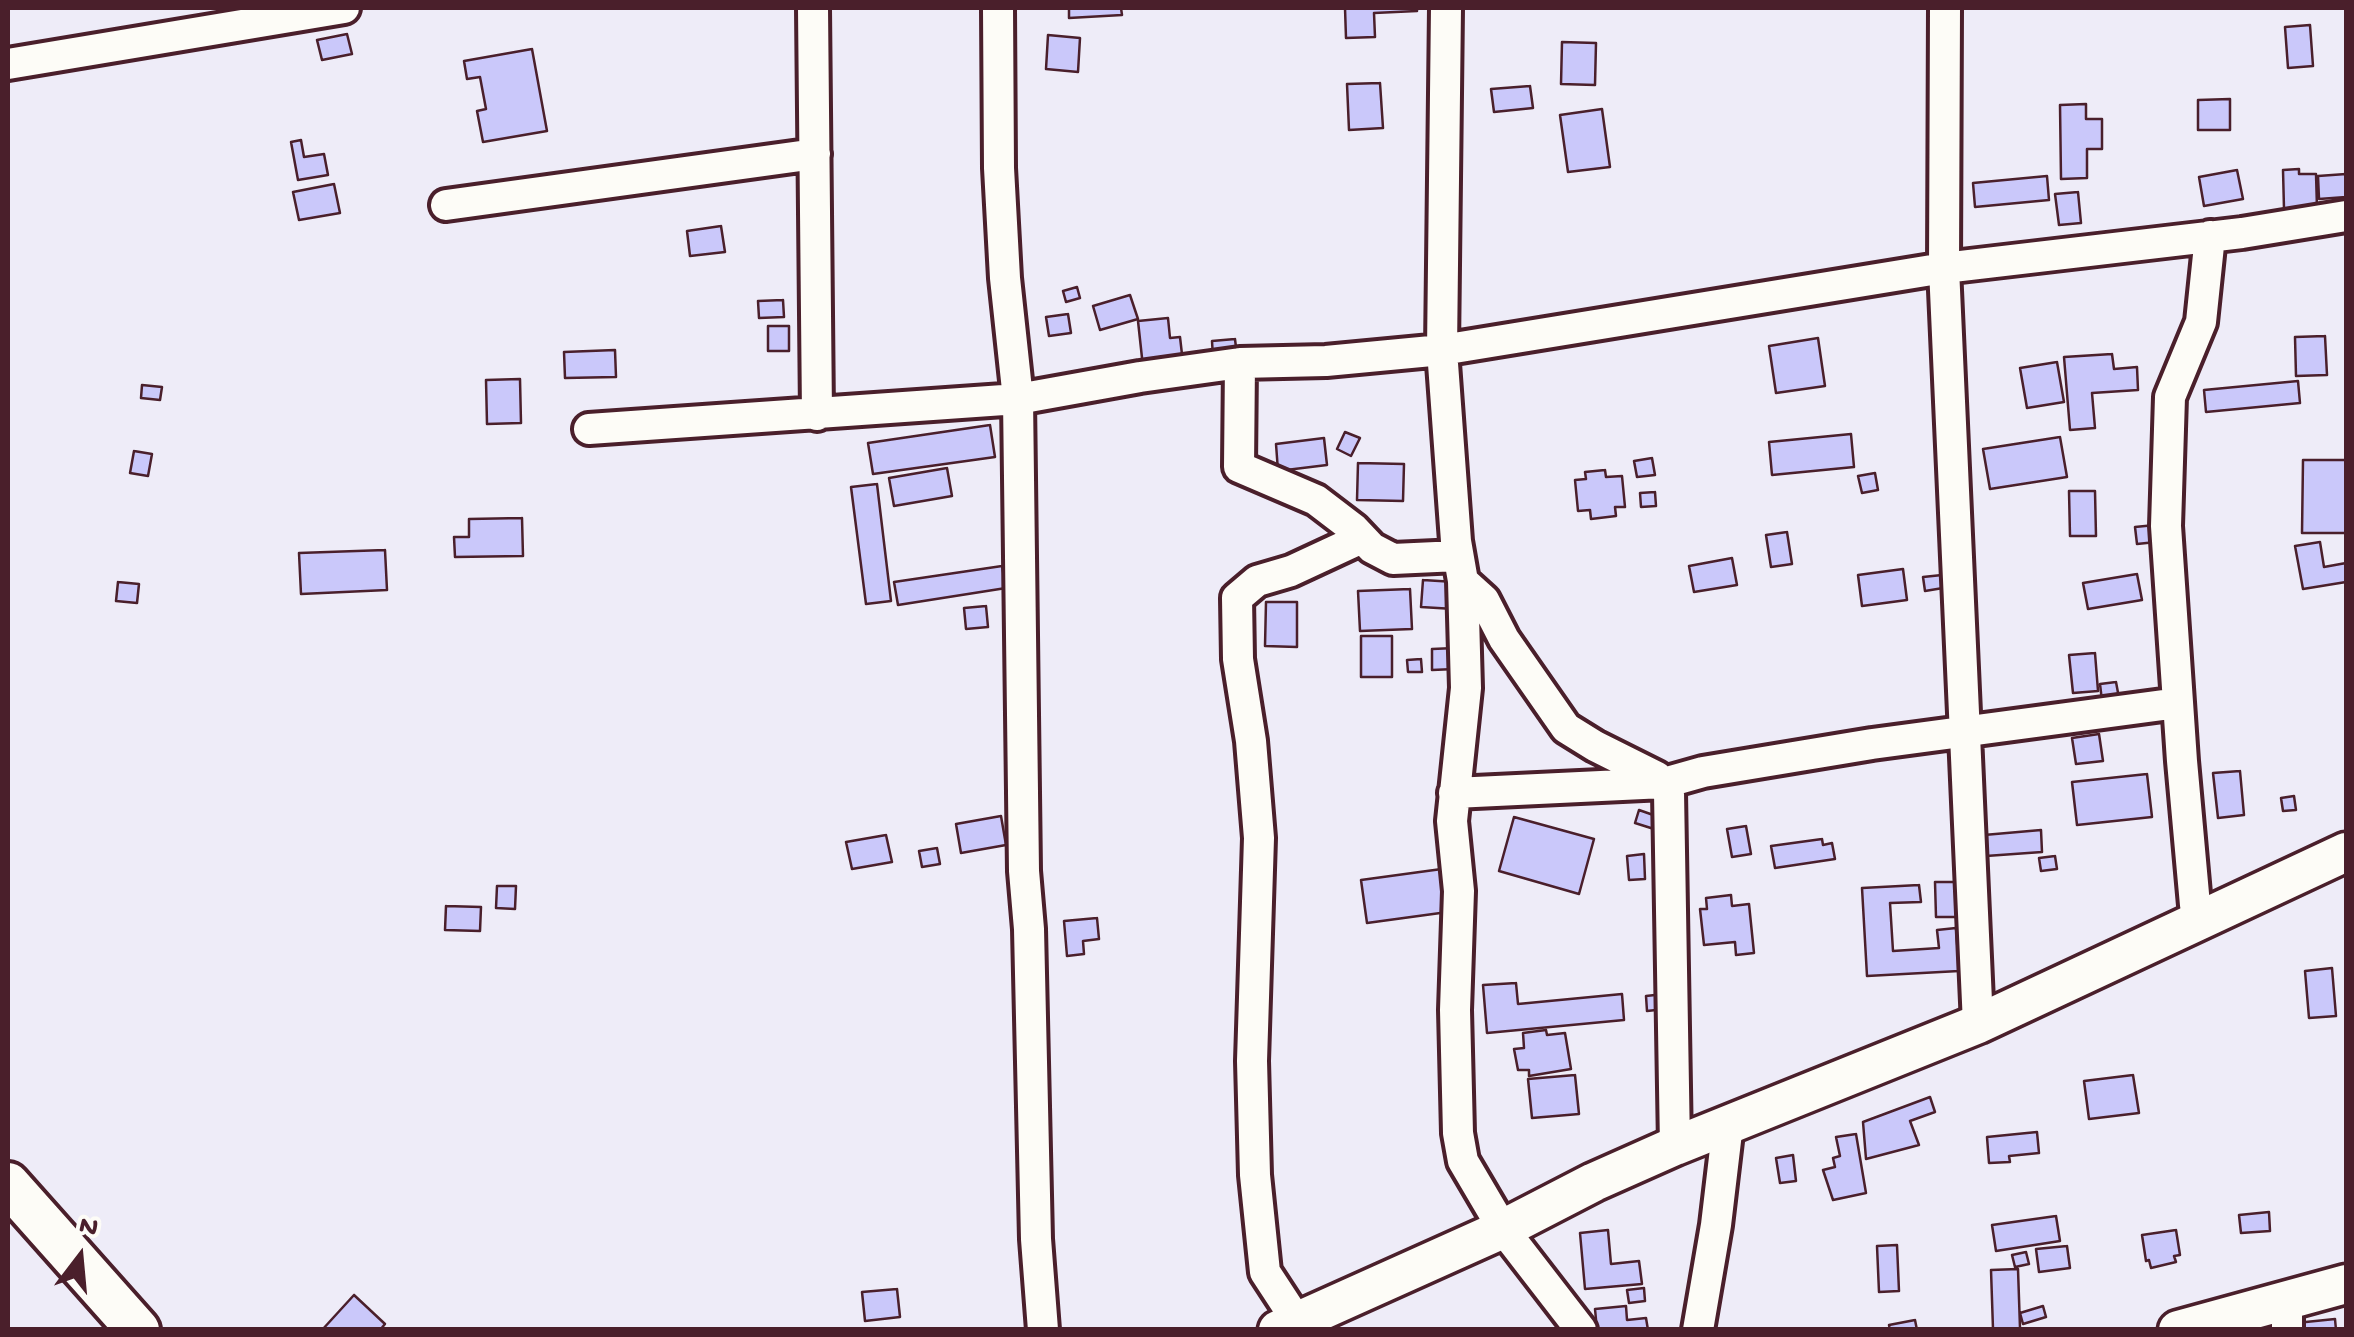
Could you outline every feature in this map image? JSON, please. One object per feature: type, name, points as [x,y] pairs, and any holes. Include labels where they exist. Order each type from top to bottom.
[{"type":"highway","points":[[8,1184],[138,1330]]},
{"type":"main road","points":[[1288,1325],[1674,1146],[1978,1024],[2346,852]]},
{"type":"main road","points":[[2178,1330],[2287,1315],[2346,1284]]},
{"type":"street","points":[[8,64],[245,15],[344,8]]},
{"type":"street","points":[[814,8],[817,415]]},
{"type":"street","points":[[998,8],[999,168],[1018,399],[1024,871],[1029,929],[1036,1239],[1043,1330]]},
{"type":"street","points":[[1446,8],[1442,350],[1461,568],[1466,688],[1452,821],[1459,891],[1455,1010],[1458,1133],[1463,1160],[1502,1229],[1581,1330]]},
{"type":"street","points":[[1945,8],[1944,268],[1978,1024]]},
{"type":"street","points":[[446,205],[815,154]]},
{"type":"street","points":[[589,429],[1018,399],[1140,376],[1240,363],[1326,361],[1442,350],[1944,268],[2346,216]]},
{"type":"street","points":[[2202,918],[2195,905],[2166,526],[2170,397],[2202,322],[2210,236]]},
{"type":"street","points":[[1240,363],[1239,467],[1316,500],[1372,548],[1393,559],[1461,568],[1484,600],[1504,639],[1566,728],[1664,783],[1670,809],[1674,1146]]},
{"type":"street","points":[[1288,1325],[1266,1272],[1255,1175],[1252,1061],[1259,838],[1251,741],[1238,659],[1237,598],[1257,581],[1290,571],[1362,538]]},
{"type":"street","points":[[1454,793],[1664,783],[1704,772],[1965,730],[2178,702]]},
{"type":"street","points":[[1698,1330],[1728,1124]]},
{"type":"building","points":[[1069,8],[1121,8],[1122,15],[1069,18]]},
{"type":"building","points":[[1345,8],[1417,11],[1374,13],[1375,37],[1346,38]]},
{"type":"building","points":[[2310,25],[2313,66],[2288,68],[2285,27]]},
{"type":"building","points":[[347,34],[352,54],[322,60],[317,40]]},
{"type":"building","points":[[1048,35],[1080,38],[1078,72],[1046,69]]},
{"type":"building","points":[[1562,42],[1596,43],[1595,85],[1561,84]]},
{"type":"building","points":[[532,49],[547,131],[483,142],[477,111],[486,109],[480,77],[467,79],[464,61]]},
{"type":"building","points":[[1380,83],[1383,128],[1349,130],[1347,84]]},
{"type":"building","points":[[1530,86],[1533,108],[1494,112],[1491,89]]},
{"type":"building","points":[[2230,99],[2230,130],[2198,130],[2198,100]]},
{"type":"building","points":[[2086,104],[2086,119],[2102,119],[2102,149],[2087,149],[2087,178],[2061,179],[2060,105]]},
{"type":"building","points":[[1602,109],[1610,167],[1568,172],[1560,115]]},
{"type":"building","points":[[301,140],[304,157],[324,154],[328,175],[298,180],[291,142]]},
{"type":"building","points":[[2299,169],[2299,174],[2316,174],[2317,208],[2284,209],[2283,170]]},
{"type":"building","points":[[2237,170],[2243,199],[2204,206],[2199,177]]},
{"type":"building","points":[[2346,174],[2346,197],[2319,199],[2318,176]]},
{"type":"building","points":[[2047,176],[2049,200],[1975,207],[1973,183]]},
{"type":"building","points":[[334,184],[340,213],[299,220],[293,192]]},
{"type":"building","points":[[2078,192],[2081,223],[2059,225],[2055,194]]},
{"type":"building","points":[[721,226],[725,252],[690,256],[687,231]]},
{"type":"building","points":[[1077,287],[1080,298],[1066,302],[1063,291]]},
{"type":"building","points":[[1130,295],[1138,319],[1100,330],[1093,306]]},
{"type":"building","points":[[783,300],[784,317],[759,318],[758,301]]},
{"type":"building","points":[[1068,314],[1071,333],[1049,336],[1046,317]]},
{"type":"building","points":[[1168,318],[1170,338],[1180,337],[1183,363],[1143,367],[1138,321]]},
{"type":"building","points":[[768,326],[789,326],[789,351],[768,351]]},
{"type":"building","points":[[2325,336],[2327,375],[2296,376],[2295,337]]},
{"type":"building","points":[[1818,338],[1825,386],[1776,393],[1769,346]]},
{"type":"building","points":[[1235,339],[1237,356],[1213,358],[1212,341]]},
{"type":"building","points":[[615,350],[616,377],[565,378],[564,352]]},
{"type":"building","points":[[2112,354],[2114,369],[2137,367],[2138,390],[2092,393],[2095,428],[2070,430],[2064,357]]},
{"type":"building","points":[[2057,362],[2064,402],[2027,408],[2020,368]]},
{"type":"building","points":[[520,379],[521,423],[487,424],[486,380]]},
{"type":"building","points":[[2298,381],[2300,403],[2206,412],[2204,390]]},
{"type":"building","points":[[142,385],[162,387],[160,400],[141,398]]},
{"type":"building","points":[[990,425],[995,457],[873,474],[868,443]]},
{"type":"building","points":[[1345,432],[1360,438],[1351,456],[1337,449]]},
{"type":"building","points":[[1851,434],[1854,467],[1772,475],[1769,442]]},
{"type":"building","points":[[2060,437],[2067,477],[1990,489],[1983,449]]},
{"type":"building","points":[[1324,438],[1327,465],[1278,471],[1276,444]]},
{"type":"building","points":[[134,451],[152,454],[148,476],[130,473]]},
{"type":"building","points":[[1652,458],[1655,475],[1637,477],[1634,461]]},
{"type":"building","points":[[2303,460],[2346,460],[2346,533],[2302,533]]},
{"type":"building","points":[[1358,463],[1404,464],[1403,501],[1357,500]]},
{"type":"building","points":[[947,468],[952,496],[894,506],[889,478]]},
{"type":"building","points":[[1605,470],[1606,477],[1622,476],[1625,507],[1615,507],[1616,516],[1591,519],[1590,510],[1578,511],[1575,480],[1586,479],[1585,472]]},
{"type":"building","points":[[1875,473],[1878,490],[1862,493],[1858,476]]},
{"type":"building","points":[[877,484],[891,601],[866,604],[851,487]]},
{"type":"building","points":[[2069,491],[2095,491],[2096,536],[2070,536]]},
{"type":"building","points":[[1655,492],[1656,506],[1641,507],[1640,493]]},
{"type":"building","points":[[522,518],[523,556],[455,557],[454,537],[469,537],[469,519]]},
{"type":"building","points":[[2155,525],[2156,542],[2137,544],[2135,527]]},
{"type":"building","points":[[1787,532],[1792,564],[1771,567],[1766,535]]},
{"type":"building","points":[[2320,542],[2324,567],[2346,563],[2346,582],[2303,589],[2295,546]]},
{"type":"building","points":[[385,550],[387,590],[301,594],[299,553]]},
{"type":"building","points":[[1732,558],[1737,585],[1694,592],[1689,566]]},
{"type":"building","points":[[1002,566],[1006,588],[898,605],[894,582]]},
{"type":"building","points":[[1903,569],[1907,600],[1862,606],[1858,575]]},
{"type":"building","points":[[2137,574],[2142,600],[2088,609],[2083,583]]},
{"type":"building","points":[[1942,575],[1943,588],[1925,591],[1923,577]]},
{"type":"building","points":[[1423,580],[1455,582],[1454,609],[1421,607]]},
{"type":"building","points":[[118,582],[139,584],[137,603],[116,601]]},
{"type":"building","points":[[1410,589],[1412,629],[1360,631],[1358,591]]},
{"type":"building","points":[[1266,602],[1297,602],[1297,647],[1265,646]]},
{"type":"building","points":[[986,606],[988,627],[966,629],[964,608]]},
{"type":"building","points":[[1361,636],[1392,636],[1392,677],[1361,677]]},
{"type":"building","points":[[1455,648],[1455,669],[1432,670],[1432,649]]},
{"type":"building","points":[[2095,653],[2098,691],[2073,693],[2069,655]]},
{"type":"building","points":[[1421,659],[1422,672],[1408,672],[1407,660]]},
{"type":"building","points":[[2116,682],[2119,698],[2102,701],[2100,684]]},
{"type":"building","points":[[2099,734],[2103,761],[2076,764],[2072,738]]},
{"type":"building","points":[[2240,771],[2244,815],[2218,818],[2213,773]]},
{"type":"building","points":[[2147,774],[2152,817],[2077,825],[2072,782]]},
{"type":"building","points":[[2294,796],[2296,810],[2283,811],[2281,798]]},
{"type":"building","points":[[1639,810],[1659,817],[1654,829],[1635,823]]},
{"type":"building","points":[[1001,816],[1006,845],[961,853],[956,824]]},
{"type":"building","points":[[1514,817],[1594,839],[1579,894],[1499,871]]},
{"type":"building","points":[[1746,826],[1751,854],[1732,857],[1727,829]]},
{"type":"building","points":[[2041,830],[2042,852],[1986,856],[1984,835]]},
{"type":"building","points":[[886,835],[892,862],[852,869],[846,842]]},
{"type":"building","points":[[1822,839],[1823,845],[1832,843],[1835,859],[1775,868],[1771,846]]},
{"type":"building","points":[[937,848],[940,864],[922,867],[919,851]]},
{"type":"building","points":[[1644,854],[1645,879],[1629,880],[1627,856]]},
{"type":"building","points":[[2055,856],[2057,869],[2041,871],[2039,858]]},
{"type":"building","points":[[1449,868],[1455,911],[1367,923],[1361,880]]},
{"type":"building","points":[[1935,882],[1958,882],[1959,917],[1936,917]]},
{"type":"building","points":[[1919,885],[1921,902],[1890,903],[1893,951],[1939,948],[1937,930],[1956,928],[1959,971],[1867,976],[1862,888]]},
{"type":"building","points":[[497,886],[516,886],[515,909],[496,908]]},
{"type":"building","points":[[1731,895],[1732,906],[1749,904],[1754,953],[1736,955],[1735,942],[1704,945],[1700,909],[1707,909],[1706,898]]},
{"type":"building","points":[[446,906],[481,907],[480,931],[445,930]]},
{"type":"building","points":[[1097,918],[1099,939],[1083,941],[1084,954],[1067,956],[1064,921]]},
{"type":"building","points":[[2332,968],[2336,1016],[2309,1018],[2305,971]]},
{"type":"building","points":[[1516,983],[1518,1004],[1622,994],[1624,1020],[1487,1033],[1483,985]]},
{"type":"building","points":[[1664,994],[1665,1009],[1647,1011],[1646,996]]},
{"type":"building","points":[[1546,1030],[1547,1035],[1565,1033],[1571,1069],[1529,1076],[1529,1070],[1518,1070],[1514,1049],[1524,1048],[1523,1033]]},
{"type":"building","points":[[1575,1075],[1579,1114],[1532,1118],[1528,1079]]},
{"type":"building","points":[[2133,1075],[2139,1113],[2089,1119],[2084,1081]]},
{"type":"building","points":[[1930,1097],[1935,1112],[1910,1121],[1919,1145],[1866,1159],[1863,1122]]},
{"type":"building","points":[[2037,1132],[2039,1153],[2009,1156],[2010,1162],[1989,1163],[1987,1137]]},
{"type":"building","points":[[1856,1134],[1866,1193],[1833,1200],[1823,1170],[1835,1167],[1833,1158],[1840,1156],[1836,1137]]},
{"type":"building","points":[[1793,1155],[1796,1181],[1780,1183],[1776,1158]]},
{"type":"building","points":[[2269,1212],[2270,1231],[2241,1233],[2239,1215]]},
{"type":"building","points":[[2056,1216],[2060,1241],[1996,1251],[1992,1225]]},
{"type":"building","points":[[1608,1230],[1611,1264],[1639,1261],[1642,1284],[1585,1289],[1580,1233]]},
{"type":"building","points":[[2176,1230],[2180,1255],[2174,1256],[2176,1262],[2151,1268],[2142,1235]]},
{"type":"building","points":[[1897,1245],[1899,1291],[1879,1292],[1877,1246]]},
{"type":"building","points":[[2067,1246],[2070,1268],[2039,1272],[2036,1249]]},
{"type":"building","points":[[2026,1252],[2029,1264],[2015,1267],[2012,1255]]},
{"type":"building","points":[[2018,1269],[2020,1328],[1993,1329],[1991,1270]]},
{"type":"building","points":[[1644,1288],[1645,1301],[1629,1303],[1627,1290]]},
{"type":"building","points":[[897,1289],[900,1317],[865,1321],[862,1292]]},
{"type":"building","points":[[354,1295],[385,1324],[380,1330],[322,1330]]},
{"type":"building","points":[[1626,1306],[1627,1320],[1646,1318],[1648,1330],[1597,1330],[1595,1309]]},
{"type":"building","points":[[2043,1306],[2046,1317],[2023,1324],[2020,1313]]},
{"type":"building","points":[[2335,1319],[2336,1330],[2297,1330],[2296,1323]]},
{"type":"building","points":[[1915,1320],[1917,1330],[1890,1330],[1889,1325]]}]
